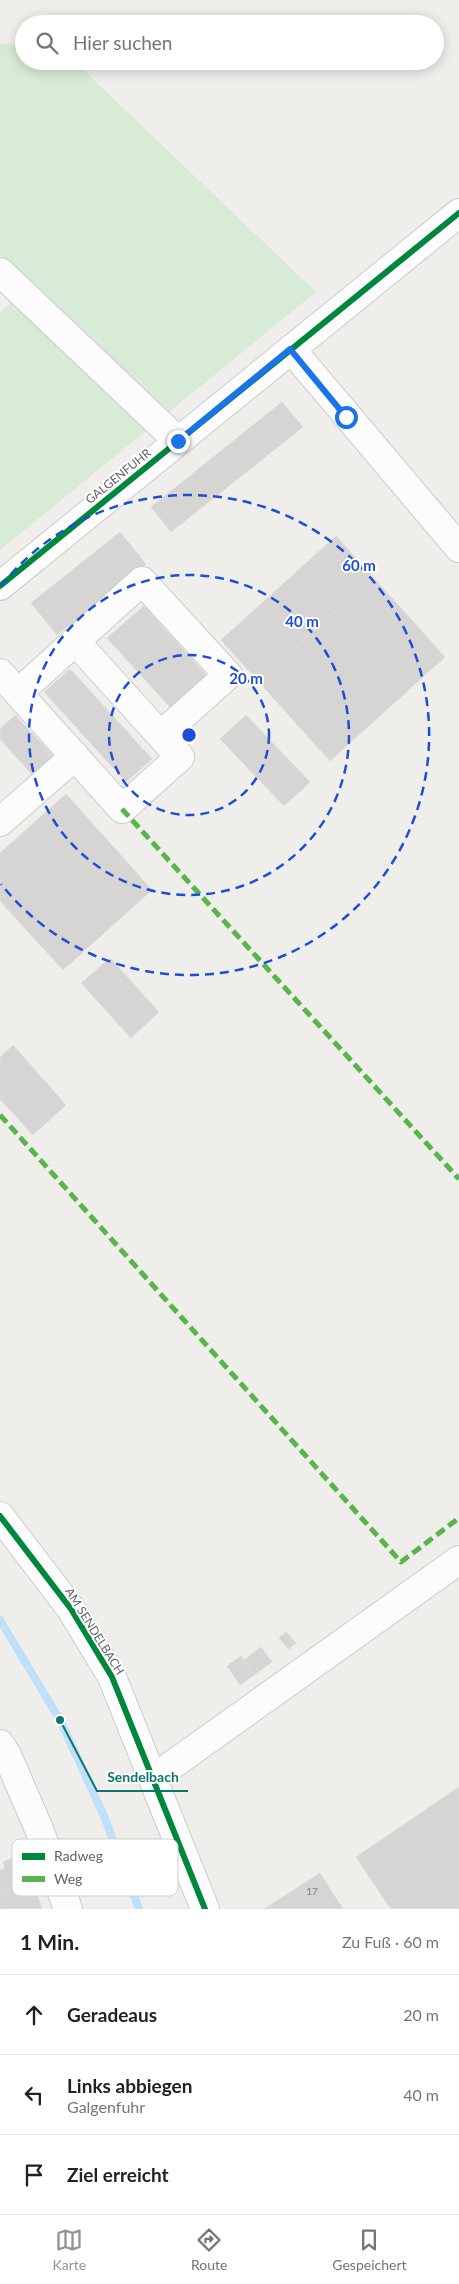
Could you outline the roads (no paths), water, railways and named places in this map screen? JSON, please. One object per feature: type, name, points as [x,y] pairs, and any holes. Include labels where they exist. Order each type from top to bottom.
[{"type":"street","name":"GALGENFUHR","points":[[0,586],[459,213]]},
{"type":"street","points":[[0,272],[178,441]]},
{"type":"street","points":[[290,349],[459,548]]},
{"type":"street","points":[[75,641],[180,756],[122,809],[9,683],[75,641],[142,581],[228,675],[161,735]]},
{"type":"street","points":[[0,822],[75,756]]},
{"type":"street","name":"AM SENDELBACH","points":[[0,1516],[71,1609],[112,1677],[178,1839]]},
{"type":"street","points":[[154,1778],[459,1560]]},
{"type":"street","points":[[0,1744],[7,1755],[43,1839]]},
{"type":"street","name":"AM SENDELBACH","points":[[178,1840],[205,1909]]},
{"type":"street","points":[[63,1896],[68,1909]]},
{"type":"waterway","points":[[0,1620],[60,1720],[113,1839]]},
{"type":"waterway","points":[[134,1896],[139,1909]]},
{"type":"place","name":"Sendelbach","points":[[60,1720]]}]
